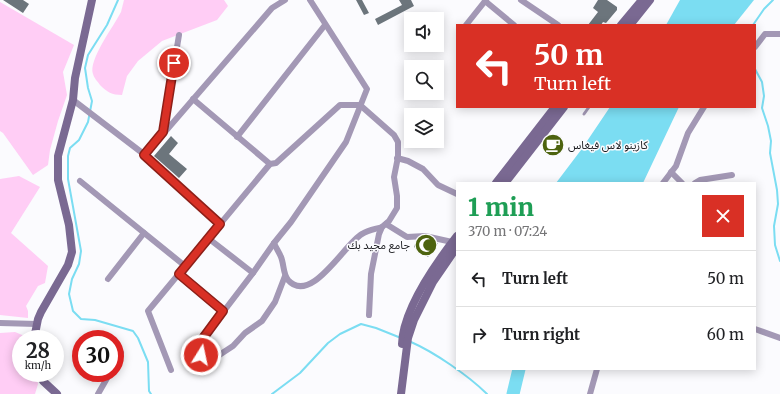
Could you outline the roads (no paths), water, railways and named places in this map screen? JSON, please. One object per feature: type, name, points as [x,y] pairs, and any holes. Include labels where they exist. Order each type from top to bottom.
[{"type":"main road","points":[[36,330],[44,307],[71,258],[72,245],[69,225],[58,180],[58,167],[61,143],[73,100],[75,78],[92,0]]},
{"type":"main road","points":[[622,24],[642,0]]},
{"type":"main road","points":[[631,24],[650,0]]},
{"type":"main road","points":[[497,182],[554,108]]},
{"type":"main road","points":[[506,182],[563,108]]},
{"type":"main road","points":[[401,394],[408,318],[424,285],[455,242]]},
{"type":"main road","points":[[44,382],[57,394]]},
{"type":"street","points":[[144,155],[272,8],[284,0]]},
{"type":"street","points":[[285,276],[275,302],[262,321],[245,333],[234,346],[204,365],[198,345],[294,218],[346,142],[367,89],[310,0]]},
{"type":"street","points":[[521,0],[557,24]]},
{"type":"street","points":[[467,24],[485,1],[513,24]]},
{"type":"street","points":[[237,137],[325,25]]},
{"type":"street","points":[[756,46],[765,34],[780,34]]},
{"type":"street","points":[[163,132],[178,35]]},
{"type":"street","points":[[193,99],[270,164]]},
{"type":"street","points":[[73,100],[144,155],[220,224]]},
{"type":"street","points":[[171,370],[148,311],[270,164],[276,163],[340,105],[360,105],[396,138],[398,142],[394,177],[397,208],[379,234],[371,274],[370,315]]},
{"type":"street","points":[[664,182],[676,166],[688,133],[703,108]]},
{"type":"street","points":[[397,158],[408,161],[423,169],[438,185],[456,194]]},
{"type":"street","points":[[671,172],[681,182]]},
{"type":"street","points":[[697,182],[700,180],[732,175]]},
{"type":"street","points":[[80,181],[185,266]]},
{"type":"street","points":[[274,243],[281,256],[285,276],[290,282],[296,285],[304,286],[314,282],[320,277],[361,234],[384,225],[409,237],[425,236],[455,242]]},
{"type":"street","points":[[108,279],[144,233]]},
{"type":"street","points":[[208,238],[253,273]]},
{"type":"street","points":[[179,274],[223,311]]},
{"type":"street","points":[[0,323],[37,324]]},
{"type":"street","points":[[756,329],[780,338]]},
{"type":"street","points":[[590,394],[597,370]]},
{"type":"street","points":[[98,394],[105,382]]},
{"type":"lane","points":[[584,114],[589,108]]},
{"type":"water","points":[[680,0],[754,0],[735,24],[667,24]]},
{"type":"water","points":[[609,108],[679,108],[643,182],[557,182],[581,150]]},
{"type":"waterway","points":[[118,0],[107,25],[88,55],[85,68],[88,88],[92,101],[88,122],[79,140],[70,148],[68,156],[68,179],[81,251],[79,264],[72,279],[69,294],[73,311],[81,319],[95,320],[133,331],[138,338],[148,362],[149,391],[151,394]]},
{"type":"waterway","points":[[754,24],[764,9],[773,0]]},
{"type":"waterway","points":[[756,71],[762,82],[764,96],[762,108],[771,141],[770,153],[778,204],[774,226],[775,245],[780,261]]},
{"type":"waterway","points":[[272,394],[300,373],[328,343],[340,334],[361,324],[401,338]]},
{"type":"waterway","points":[[411,342],[456,369]]},
{"type":"waterway","points":[[458,370],[487,394]]},
{"type":"waterway","points":[[513,394],[519,370]]},
{"type":"place","name":"كازينو لاس فيغاس","points":[[553,145]]},
{"type":"place","name":"جامع مجيد بك","points":[[426,245]]}]
